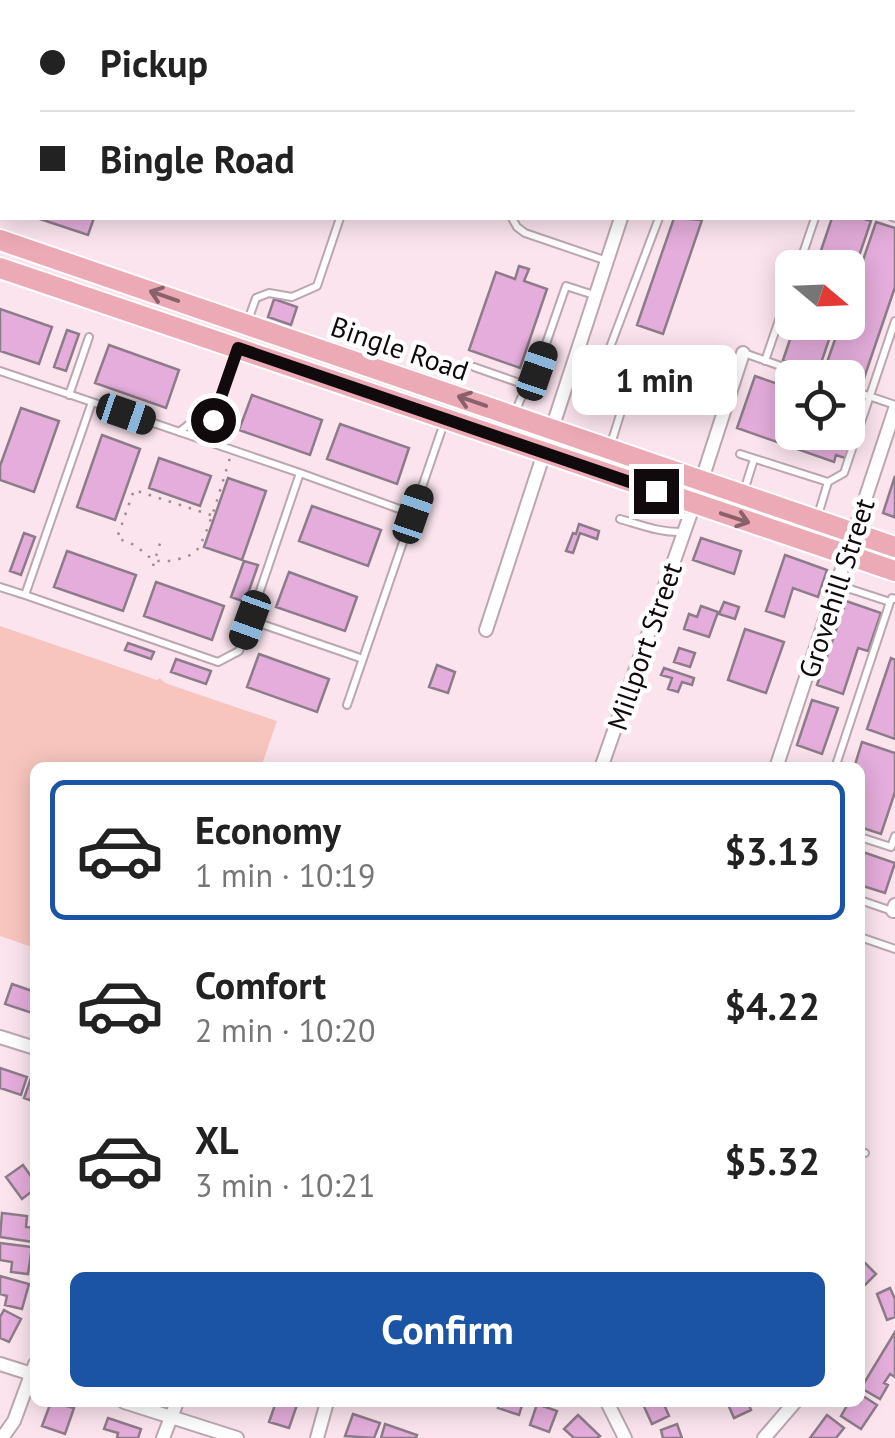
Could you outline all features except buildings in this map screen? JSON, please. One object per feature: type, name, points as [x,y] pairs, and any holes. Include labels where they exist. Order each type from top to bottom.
[{"type":"main road","name":"Bingle Road","points":[[0,240],[895,546]]},
{"type":"main road","name":"Bingle Road","points":[[0,268],[895,571]]},
{"type":"main road","points":[[238,348],[246,324]]},
{"type":"street","points":[[486,630],[620,220]]},
{"type":"street","name":"Millport Street","points":[[603,762],[743,353]]},
{"type":"street","name":"Grovehill Street","points":[[778,762],[895,407]]},
{"type":"street","points":[[0,1037],[30,1046]]},
{"type":"street","points":[[0,1364],[30,1370]]},
{"type":"street","points":[[2,1438],[14,1421],[30,1381]]},
{"type":"street","points":[[140,1407],[237,1438]]},
{"type":"street","points":[[163,1438],[175,1407]]},
{"type":"street","points":[[317,1438],[326,1407]]},
{"type":"street","points":[[610,1407],[625,1438]]},
{"type":"street","points":[[764,1438],[792,1407]]},
{"type":"lane","points":[[246,324],[256,298],[269,293],[292,296],[317,286],[339,220]]},
{"type":"lane","points":[[513,220],[526,233],[607,261]]},
{"type":"lane","points":[[610,448],[624,402],[595,390],[658,220]]},
{"type":"lane","points":[[804,250],[814,220]]},
{"type":"lane","points":[[514,416],[521,398],[531,387],[566,286],[596,295]]},
{"type":"lane","points":[[816,519],[828,482],[844,472],[895,321]]},
{"type":"lane","points":[[765,361],[775,332]]},
{"type":"lane","points":[[69,394],[90,336]]},
{"type":"lane","points":[[206,441],[238,348]]},
{"type":"lane","points":[[743,353],[775,364]]},
{"type":"lane","points":[[573,362],[600,371]]},
{"type":"lane","points":[[474,367],[531,387]]},
{"type":"lane","points":[[0,371],[413,514]]},
{"type":"lane","points":[[865,395],[895,407]]},
{"type":"lane","points":[[179,432],[220,400]]},
{"type":"lane","points":[[24,595],[92,402]]},
{"type":"lane","points":[[347,705],[445,420]]},
{"type":"lane","points":[[740,454],[828,482]]},
{"type":"lane","points":[[743,494],[754,459]]},
{"type":"lane","points":[[0,587],[218,662],[239,651],[300,473]]},
{"type":"lane","points":[[620,519],[659,530],[684,532]]},
{"type":"lane","points":[[836,584],[893,597],[837,762]]},
{"type":"lane","points":[[250,620],[362,660]]},
{"type":"lane","points":[[865,838],[893,847],[895,836]]},
{"type":"lane","points":[[865,901],[894,909]]},
{"type":"lane","points":[[865,940],[895,950]]},
{"type":"path","points":[[210,515],[134,490],[117,538],[133,544],[154,560],[192,555],[202,538],[233,450]]},
{"type":"path","points":[[152,566],[162,540]]},
{"type":"shaded area","points":[[0,626],[277,721],[263,762],[30,762],[30,946],[0,936]]},
{"type":"route","points":[[213,420],[238,348],[656,491]]}]
